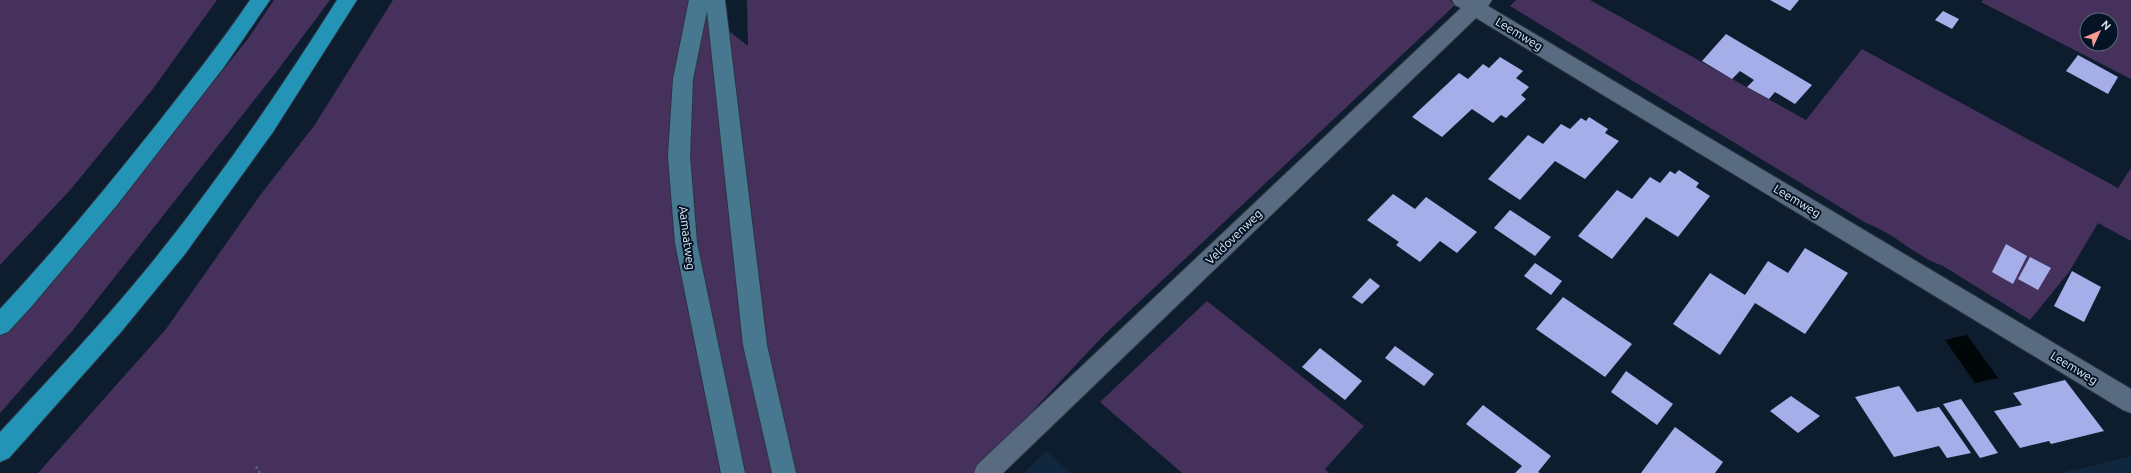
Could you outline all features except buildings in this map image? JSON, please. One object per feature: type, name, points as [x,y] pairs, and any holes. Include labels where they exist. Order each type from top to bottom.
[{"type":"highway","points":[[0,325],[45,276],[129,176],[208,74],[260,0]]},
{"type":"highway","points":[[0,450],[81,361],[177,247],[311,59],[347,0]]},
{"type":"main road","name":"Aamaatweg","points":[[699,0],[683,79],[679,156],[686,243],[733,473]]},
{"type":"main road","points":[[715,0],[756,345],[784,473]]},
{"type":"street","name":"Leemweg","points":[[1473,2],[2131,402]]},
{"type":"street","name":"Veldovenweg","points":[[986,473],[1473,2]]},
{"type":"path","points":[[256,467],[260,473]]},
{"type":"shaded area","points":[[0,0],[217,0],[152,90],[71,189],[0,265]]},
{"type":"shaded area","points":[[274,0],[330,0],[277,71],[73,330],[0,413],[0,332],[167,140],[247,40]]},
{"type":"shaded area","points":[[393,0],[689,0],[748,46],[747,0],[1449,0],[1456,4],[1103,336],[974,473],[38,473],[166,329],[261,194],[314,126]]},
{"type":"shaded area","points":[[1516,0],[1590,0],[1806,120],[1862,49],[2118,188],[2131,168],[2131,241],[2098,223],[2069,272],[2030,320],[1943,266],[1933,262],[1876,227],[1866,223],[1510,6]]},
{"type":"shaded area","points":[[1983,0],[2131,0],[2131,79],[1981,2]]},
{"type":"shaded area","points":[[1207,301],[1364,426],[1325,469],[1329,473],[1182,473],[1100,402]]},
{"type":"shaded area","points":[[1967,335],[1998,378],[1975,383],[1945,340]]},
{"type":"shaded area","points":[[1046,451],[1071,473],[1024,473]]},
{"type":"shaded area","points":[[2131,456],[2131,473],[2061,473]]}]
